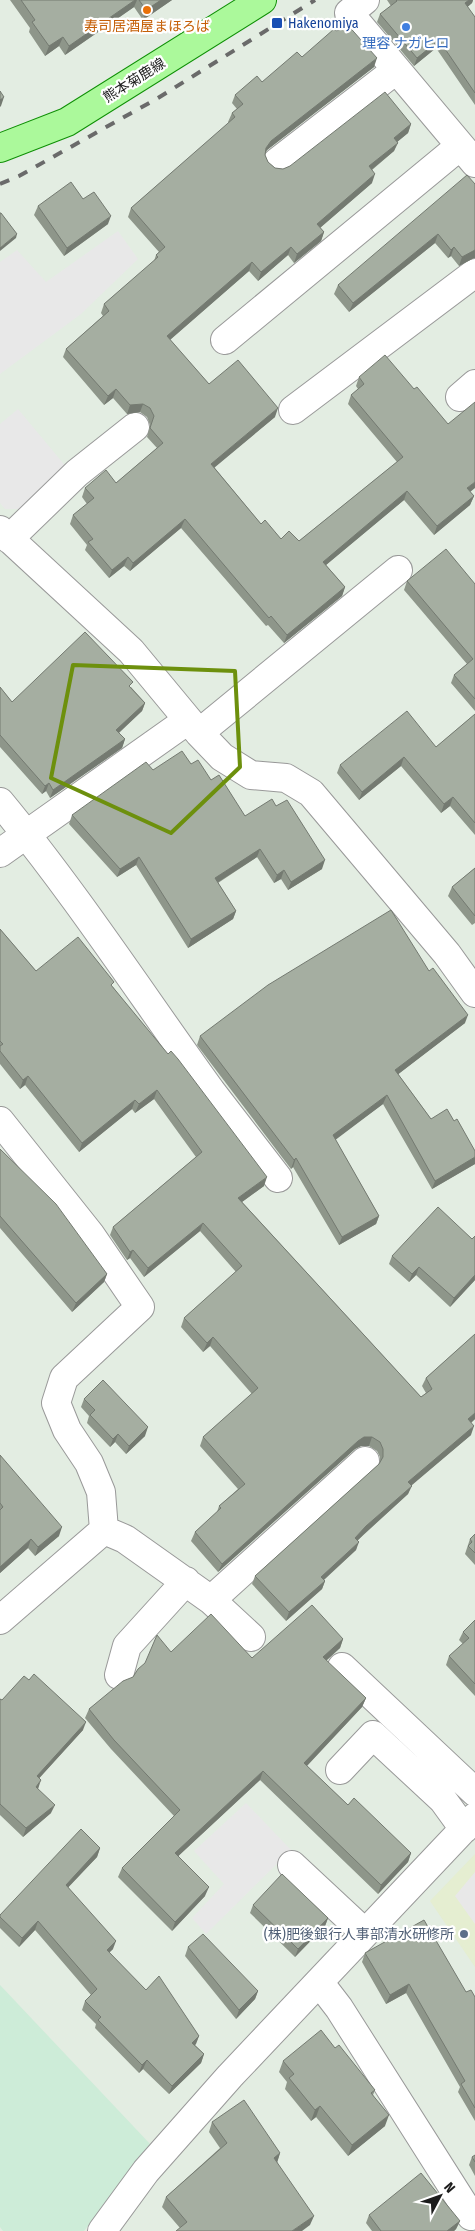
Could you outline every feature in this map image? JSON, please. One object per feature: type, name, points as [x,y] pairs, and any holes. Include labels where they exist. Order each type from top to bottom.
[{"type":"main road","name":"熊本菊鹿線","points":[[0,148],[67,122],[262,0]]},
{"type":"street","points":[[225,340],[467,155],[349,13],[365,0]]},
{"type":"street","points":[[277,162],[396,70]]},
{"type":"street","points":[[293,410],[475,272]]},
{"type":"street","points":[[135,427],[4,535],[131,651],[193,727],[222,757],[251,775],[286,778],[311,793],[447,954],[475,993]]},
{"type":"street","points":[[0,854],[26,834],[193,727],[398,570]]},
{"type":"street","points":[[0,802],[26,834],[212,1091],[278,1178]]},
{"type":"street","points":[[0,1121],[90,1234],[140,1307],[64,1378],[56,1403],[67,1430],[89,1463],[101,1492],[104,1530]]},
{"type":"street","points":[[211,1600],[365,1461]]},
{"type":"street","points":[[104,1530],[125,1540],[186,1581],[211,1600],[251,1637]]},
{"type":"street","points":[[0,1620],[104,1530]]},
{"type":"street","points":[[119,1675],[127,1646],[186,1581]]},
{"type":"street","points":[[342,1668],[475,1792]]},
{"type":"street","points":[[102,2231],[146,2170],[230,2076],[470,1823],[373,1735],[340,1770]]},
{"type":"street","points":[[292,1865],[365,1933]]},
{"type":"street","points":[[319,1982],[339,2008],[471,2216]]},
{"type":"highlighted area","points":[[73,665],[235,671],[240,767],[171,833],[51,778]]},
{"type":"shaded area","points":[[118,231],[138,259],[81,314],[0,374],[0,262],[17,250],[46,282]]},
{"type":"shaded area","points":[[18,409],[68,469],[24,509],[5,509],[0,503],[0,424]]},
{"type":"shaded area","points":[[246,1803],[291,1850],[206,1934],[192,1918],[224,1884],[194,1851]]},
{"type":"shaded area","name":"(株)肥後銀行人事部清水研修所","points":[[475,1854],[475,1967],[430,1901]]},
{"type":"shaded area","points":[[475,1872],[475,1924],[455,1896]]},
{"type":"shaded area","points":[[0,1985],[151,2145],[84,2231],[3,2231],[0,2227]]},
{"type":"building","points":[[21,0],[135,0],[69,46],[63,37],[49,46],[32,22],[35,20]]},
{"type":"building","points":[[139,0],[161,0],[146,10]]},
{"type":"building","points":[[396,0],[469,0],[465,3],[475,17],[475,93],[439,40],[417,58],[380,14]]},
{"type":"building","points":[[346,23],[377,58],[271,141],[266,148],[265,155],[268,162],[275,168],[283,169],[290,166],[385,92],[411,124],[394,138],[398,143],[369,166],[375,174],[317,224],[324,232],[297,254],[291,247],[261,272],[252,262],[167,336],[209,384],[238,360],[278,408],[211,464],[261,524],[265,520],[281,539],[289,531],[299,541],[403,457],[351,395],[364,384],[359,377],[385,355],[414,389],[417,387],[448,424],[475,402],[475,482],[467,488],[474,496],[437,526],[407,491],[323,562],[345,587],[287,635],[271,616],[269,618],[185,519],[133,563],[128,557],[112,570],[88,542],[93,539],[73,515],[94,498],[85,488],[106,470],[116,483],[163,443],[150,428],[154,416],[150,408],[143,404],[130,405],[116,389],[108,396],[66,349],[109,311],[104,304],[158,257],[156,255],[165,247],[131,208],[235,117],[232,113],[243,104],[235,95],[257,76],[262,82],[297,52],[302,57],[334,29],[337,31]]},
{"type":"building","points":[[0,91],[4,97],[0,100]]},
{"type":"building","points":[[467,175],[475,184],[475,250],[462,257],[454,247],[451,250],[438,234],[353,303],[338,285]]},
{"type":"building","points":[[71,182],[83,199],[94,192],[111,216],[67,248],[38,206]]},
{"type":"building","points":[[0,213],[17,234],[0,248]]},
{"type":"building","points":[[446,549],[475,584],[475,699],[454,675],[473,659],[407,581]]},
{"type":"building","points":[[85,632],[133,682],[129,686],[145,703],[116,730],[125,739],[53,790],[49,783],[45,786],[0,735],[0,687],[12,702]]},
{"type":"building","points":[[407,711],[436,747],[475,714],[475,823],[453,797],[444,804],[404,757],[362,792],[340,765]]},
{"type":"building","points":[[182,751],[191,764],[198,760],[211,780],[219,775],[245,816],[272,799],[276,806],[287,800],[325,860],[291,882],[284,870],[277,875],[260,849],[215,878],[236,911],[191,939],[139,857],[120,869],[72,815],[146,762],[153,770]]},
{"type":"building","points":[[475,868],[475,916],[452,887]]},
{"type":"building","points":[[391,910],[429,971],[433,968],[468,1015],[395,1070],[431,1119],[447,1109],[454,1121],[457,1119],[475,1151],[475,1157],[435,1181],[387,1095],[333,1135],[379,1216],[342,1237],[296,1158],[294,1160],[200,1036],[268,985]]},
{"type":"building","points":[[0,929],[36,971],[78,937],[114,982],[111,985],[168,1054],[171,1051],[178,1059],[267,1177],[238,1198],[421,1397],[432,1389],[426,1378],[475,1334],[475,1413],[468,1419],[474,1426],[408,1482],[412,1486],[366,1526],[355,1538],[359,1542],[321,1577],[325,1581],[289,1612],[255,1576],[379,1464],[383,1457],[383,1449],[380,1442],[372,1437],[364,1437],[358,1441],[222,1564],[195,1532],[221,1508],[219,1506],[245,1484],[203,1437],[258,1388],[213,1337],[207,1343],[184,1318],[242,1266],[203,1223],[148,1268],[133,1250],[130,1252],[113,1227],[202,1152],[157,1090],[139,1104],[135,1100],[82,1143],[28,1076],[23,1080],[0,1051],[0,1046],[3,1044],[0,1041]]},
{"type":"building","points":[[0,1149],[56,1204],[107,1274],[76,1303],[0,1216]]},
{"type":"building","points":[[438,1207],[472,1239],[475,1236],[475,1275],[454,1298],[419,1267],[412,1274],[392,1256]]},
{"type":"building","points":[[103,1380],[148,1427],[129,1446],[118,1434],[113,1439],[90,1415],[95,1410],[84,1399]]},
{"type":"building","points":[[0,1455],[62,1527],[38,1547],[31,1539],[0,1567],[0,1510],[3,1507],[0,1503]]},
{"type":"building","points":[[475,1534],[475,1553],[468,1546],[472,1542],[470,1539]]},
{"type":"building","points":[[312,1605],[343,1639],[323,1657],[366,1698],[304,1763],[348,1805],[354,1798],[411,1853],[381,1885],[263,1771],[175,1853],[209,1887],[175,1922],[122,1868],[180,1810],[114,1740],[89,1709],[123,1681],[133,1677],[145,1663],[157,1635],[171,1652],[211,1614],[252,1658]]},
{"type":"building","points":[[475,1620],[475,1684],[449,1656],[469,1638],[463,1632]]},
{"type":"building","points":[[34,1674],[86,1722],[37,1776],[41,1780],[36,1787],[55,1805],[26,1828],[0,1804],[0,1699],[2,1700],[24,1676],[29,1680]]},
{"type":"building","points":[[81,1829],[100,1848],[66,1885],[116,1941],[107,1950],[146,1990],[159,1976],[199,2036],[192,2043],[204,2054],[172,2086],[147,2060],[142,2065],[98,2020],[101,2017],[85,2001],[97,1989],[38,1921],[22,1938],[0,1917]]},
{"type":"building","points":[[282,1874],[328,1918],[298,1949],[253,1905]]},
{"type":"building","points":[[424,1920],[466,1992],[471,1990],[475,1997],[475,2108],[461,2084],[465,2081],[409,1984],[390,1995],[365,1953]]},
{"type":"building","points":[[203,1934],[258,1991],[239,2010],[188,1947]]},
{"type":"building","points":[[321,2030],[335,2048],[339,2045],[375,2090],[371,2093],[389,2115],[352,2145],[320,2106],[315,2110],[289,2078],[294,2074],[283,2061]]},
{"type":"building","points":[[244,2100],[280,2153],[274,2158],[314,2216],[292,2231],[176,2231],[187,2222],[166,2197],[227,2143],[212,2122]]},
{"type":"building","points":[[421,2173],[460,2221],[447,2231],[381,2231],[369,2215]]},
{"type":"railway","points":[[0,184],[19,176],[158,98],[315,0]]},
{"type":"place","name":"寿司居酒屋まほろば","points":[[147,10]]},
{"type":"place","name":"Hakenomiya","points":[[277,23]]},
{"type":"place","name":"理容 ナガヒロ","points":[[406,27]]},
{"type":"place","name":"(株)肥後銀行人事部清水研修所","points":[[464,1934]]}]
